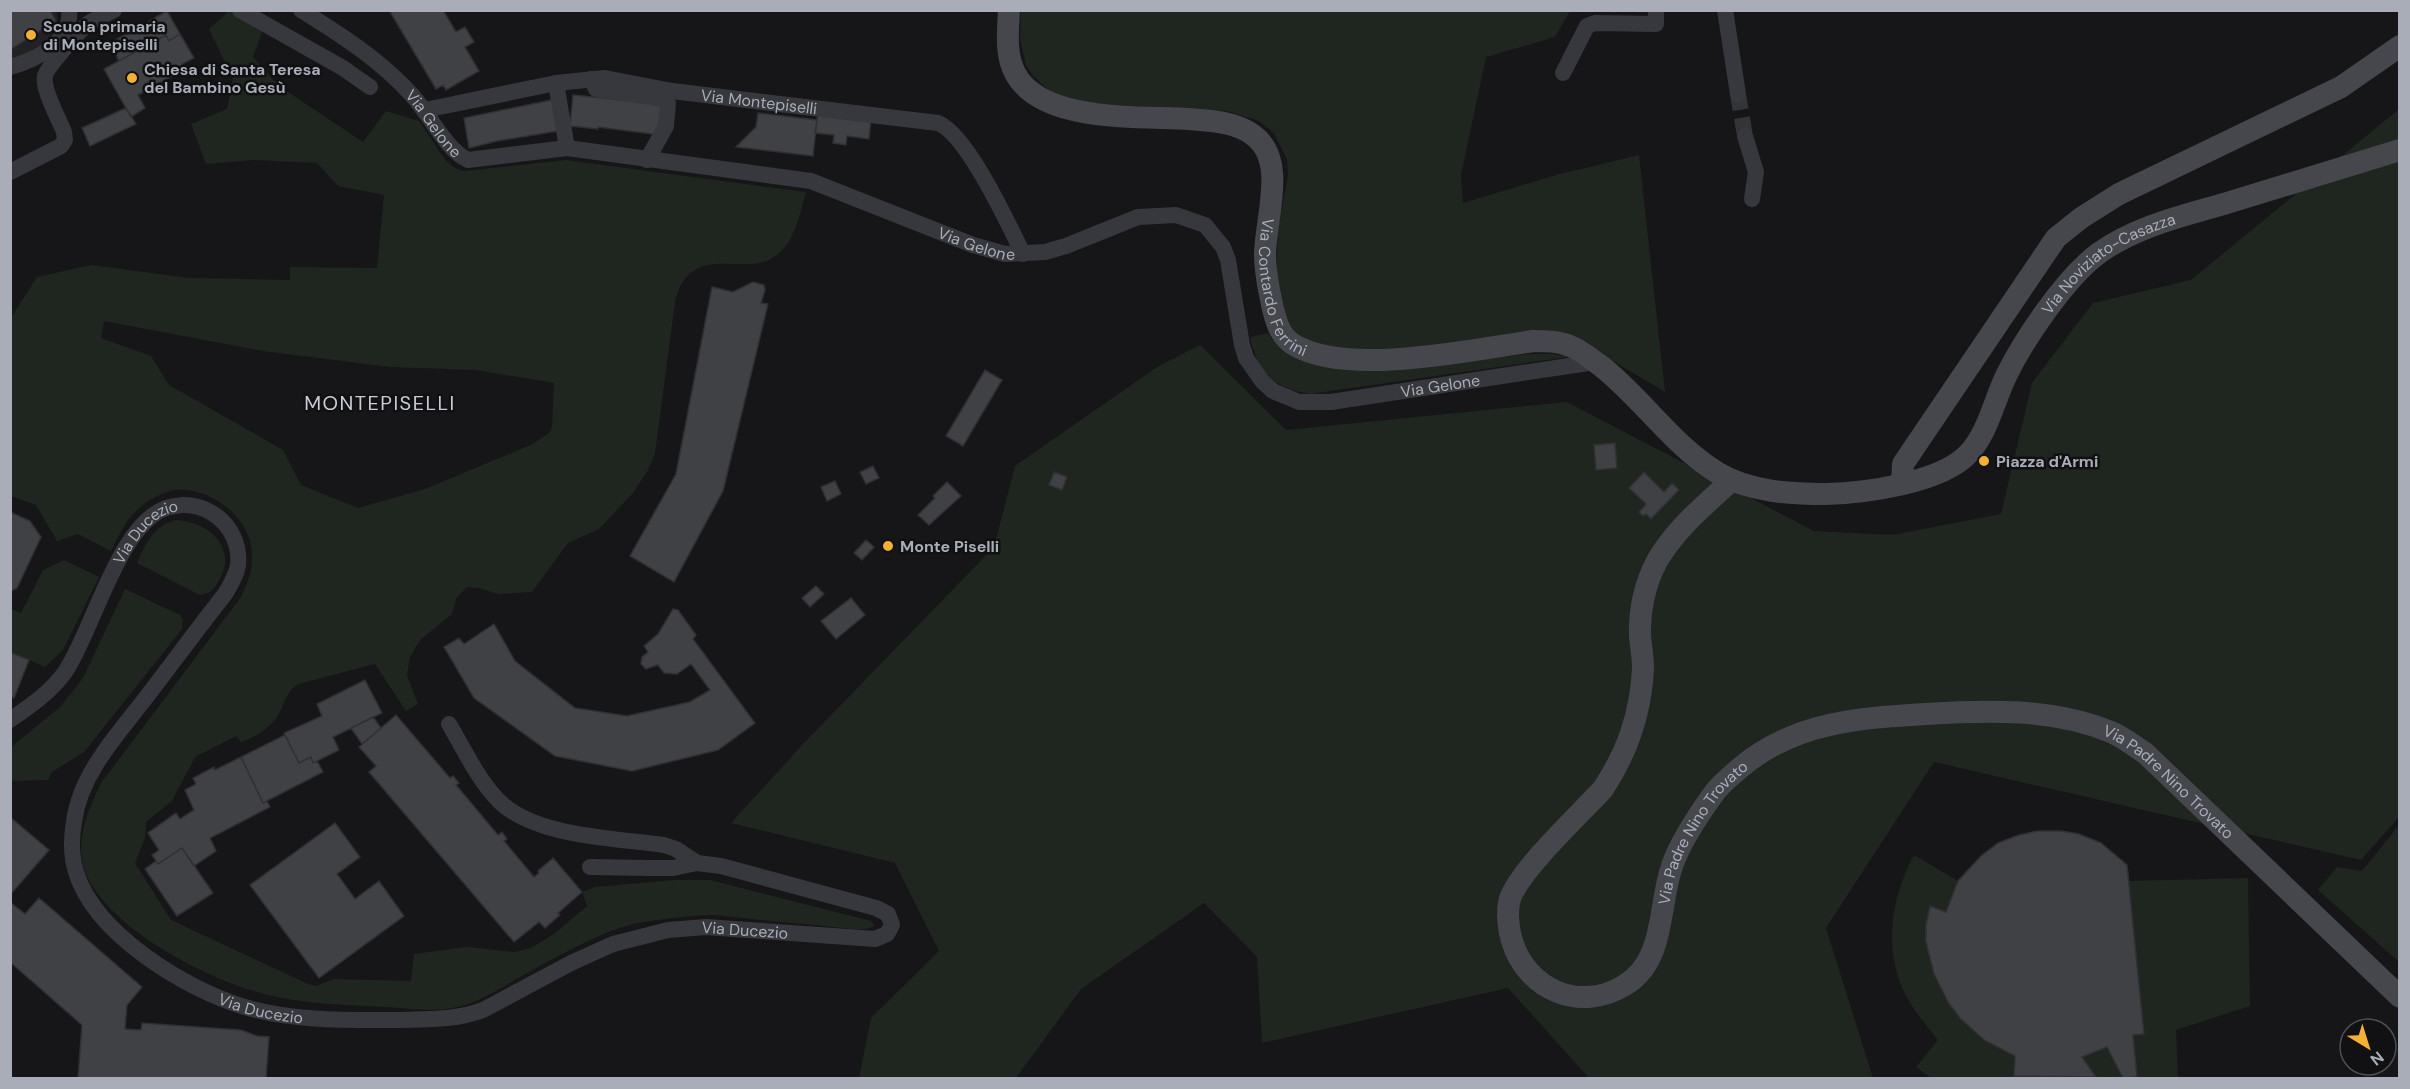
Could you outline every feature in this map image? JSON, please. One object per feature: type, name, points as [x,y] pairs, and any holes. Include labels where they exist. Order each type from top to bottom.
[{"type":"street","points":[[10,172],[55,150],[64,140],[64,132],[46,88],[44,77],[48,69],[71,44],[69,10]]},
{"type":"street","points":[[10,67],[33,58],[114,10]]},
{"type":"street","points":[[240,10],[343,68],[370,87]]},
{"type":"street","name":"Via Gelone","points":[[301,10],[366,52],[425,110],[453,151],[468,160],[567,148],[811,181],[973,245],[1005,254],[1045,252],[1138,217],[1176,215],[1205,225],[1223,247],[1228,260],[1236,320],[1246,358],[1262,381],[1273,391],[1299,402],[1331,402],[1595,362]]},
{"type":"street","name":"Via Contardo Ferrini","points":[[1009,10],[1008,47],[1014,72],[1022,83],[1043,100],[1082,112],[1229,124],[1252,134],[1260,141],[1270,158],[1272,169],[1266,229],[1266,272],[1277,322],[1284,337],[1290,343],[1318,354],[1368,361],[1549,340],[1570,346],[1620,382],[1701,460],[1732,480]]},
{"type":"street","points":[[1563,73],[1587,26],[1595,23],[1656,24],[1656,10]]},
{"type":"street","points":[[1725,10],[1737,94]]},
{"type":"street","points":[[1902,484],[1903,464],[2056,238],[2099,205],[2342,87],[2400,46]]},
{"type":"street","name":"Via Montepiselli","points":[[425,110],[556,83],[605,78],[672,91],[706,93],[774,104],[939,123],[948,126],[954,132],[998,201],[1023,254]]},
{"type":"street","points":[[591,79],[596,89],[665,99],[668,103],[666,126],[647,160]]},
{"type":"street","points":[[556,83],[567,148]]},
{"type":"street","points":[[1745,136],[1756,172],[1752,199]]},
{"type":"street","name":"Via Noviziato-Casazza","points":[[1732,480],[1775,491],[1827,494],[1902,484],[1951,468],[1968,454],[1983,431],[2007,373],[2025,343],[2075,275],[2098,254],[2149,226],[2400,150]]},
{"type":"street","name":"Via Padre Nino Trovato","points":[[1732,480],[1675,534],[1657,562],[1646,588],[1641,610],[1640,635],[1643,666],[1638,714],[1617,766],[1604,789],[1529,869],[1510,898],[1509,931],[1520,963],[1546,988],[1568,996],[1586,997],[1625,986],[1638,975],[1650,959],[1657,941],[1672,866],[1686,836],[1713,794],[1748,761],[1768,747],[1810,729],[1858,718],[1994,710],[2045,715],[2091,725],[2112,732],[2145,753],[2400,997]]},
{"type":"street","name":"Via Ducezio","points":[[10,720],[44,694],[64,673],[123,554],[139,527],[166,508],[178,505],[199,507],[217,516],[234,537],[238,562],[233,581],[105,753],[85,784],[74,822],[74,862],[87,896],[113,928],[148,956],[213,994],[259,1010],[300,1017],[332,1019],[442,1019],[469,1015],[483,1010],[571,963],[613,944],[668,930],[717,928],[875,939],[882,938],[890,930],[891,920],[888,914],[876,908],[721,866],[696,863],[662,868],[590,867]]},
{"type":"street","points":[[449,724],[489,790],[510,811],[520,817],[562,831],[664,845],[676,849],[696,863]]},
{"type":"shaded area","name":"Scuola primaria di Montepiselli","points":[[11,11],[57,11],[58,24],[49,39],[27,53],[11,59]]},
{"type":"shaded area","points":[[229,11],[264,27],[253,57],[279,86],[363,142],[386,111],[419,121],[446,161],[464,171],[566,160],[806,192],[793,233],[778,254],[766,261],[751,264],[706,265],[693,271],[683,282],[675,302],[655,454],[633,493],[599,529],[568,543],[532,592],[498,594],[467,587],[457,597],[452,614],[420,640],[410,657],[407,675],[418,704],[406,711],[375,664],[298,684],[287,696],[270,726],[251,738],[241,742],[236,736],[195,757],[172,801],[146,822],[145,838],[135,863],[171,920],[316,986],[333,979],[411,981],[414,954],[467,947],[514,952],[531,948],[554,934],[587,906],[582,892],[595,887],[675,880],[710,880],[871,921],[875,926],[855,929],[720,915],[643,922],[594,938],[472,1003],[449,1009],[422,1010],[341,1005],[282,998],[217,978],[160,948],[134,929],[111,909],[93,887],[83,865],[81,844],[82,833],[96,793],[101,783],[241,597],[251,569],[251,544],[246,531],[228,508],[203,494],[189,490],[175,490],[159,495],[135,512],[111,551],[78,534],[57,541],[36,505],[11,496],[10,319],[37,277],[91,265],[189,278],[290,280],[290,267],[377,268],[384,195],[338,186],[317,163],[253,160],[206,164],[191,124],[227,109],[233,79],[209,29]],"holes":[[[104,321],[263,351],[390,367],[476,370],[554,383],[552,427],[549,433],[533,444],[425,489],[358,508],[301,485],[283,450],[169,385],[151,356],[101,338]]]},
{"type":"shaded area","points":[[1021,11],[1570,11],[1555,37],[1486,57],[1461,175],[1463,203],[1556,175],[1639,155],[1665,392],[1591,348],[1404,350],[1373,353],[1300,341],[1284,322],[1276,275],[1278,228],[1288,176],[1287,159],[1273,132],[1259,121],[1227,111],[1107,107],[1054,95],[1033,76],[1026,65],[1020,39]]},
{"type":"shaded area","points":[[2399,109],[2399,817],[2361,860],[1934,762],[1826,928],[1873,1078],[1589,1078],[1508,988],[1262,1043],[1257,957],[1204,903],[1081,989],[1016,1078],[859,1078],[871,1018],[939,951],[895,863],[731,823],[804,743],[994,547],[1015,466],[1157,367],[1200,345],[1286,430],[1567,402],[1814,531],[1892,535],[2001,514],[2032,383],[2093,303],[2191,280]]},
{"type":"shaded area","points":[[1268,333],[1279,347],[1295,356],[1381,370],[1529,354],[1554,354],[1568,357],[1310,394],[1277,383],[1263,369],[1253,350],[1250,337]]},
{"type":"shaded area","points":[[176,520],[200,526],[218,539],[223,548],[224,570],[215,587],[206,594],[200,595],[137,563],[151,536],[161,526]]},
{"type":"shaded area","points":[[64,560],[99,577],[63,650],[45,667],[11,652],[10,608],[21,613],[43,570]]},
{"type":"shaded area","points":[[125,589],[180,615],[183,620],[182,629],[84,752],[52,772],[48,780],[11,781],[11,747],[60,707],[83,678]]},
{"type":"shaded area","points":[[2399,825],[2399,962],[2318,890],[2337,867],[2362,871]]},
{"type":"shaded area","points":[[2038,831],[2051,831],[2087,838],[2108,849],[2127,865],[2129,881],[2248,878],[2250,1006],[2176,1030],[2178,1078],[1931,1078],[1916,1067],[1938,1040],[1905,994],[1898,977],[1892,941],[1895,905],[1914,855],[1958,881],[1975,862],[1993,848],[2014,838]]},
{"type":"building","name":"Scuola primaria di Montepiselli","points":[[10,10],[50,10],[56,21],[10,50]]},
{"type":"building","points":[[389,10],[443,10],[456,32],[465,27],[474,42],[465,47],[479,71],[446,90],[443,85],[436,89]]},
{"type":"building","points":[[167,11],[180,34],[169,41],[166,35],[119,61],[110,43]]},
{"type":"building","points":[[180,34],[194,58],[182,64],[185,69],[138,95],[145,108],[131,117],[104,69],[166,35],[169,41]]},
{"type":"building","points":[[573,95],[663,104],[660,135],[570,126]]},
{"type":"building","points":[[552,100],[558,131],[469,148],[464,118]]},
{"type":"building","points":[[126,108],[136,124],[90,146],[82,128]]},
{"type":"building","points":[[818,112],[871,119],[869,139],[847,136],[846,145],[833,143],[834,135],[815,133]]},
{"type":"building","points":[[758,113],[817,120],[813,156],[736,147],[756,127]]},
{"type":"building","points":[[753,282],[764,285],[765,290],[761,303],[768,304],[723,491],[674,582],[630,556],[676,474],[712,287],[733,292]]},
{"type":"building","points":[[985,370],[1002,380],[963,446],[946,436]]},
{"type":"building","points":[[1615,443],[1617,468],[1596,470],[1594,445]]},
{"type":"building","points":[[873,466],[879,478],[866,484],[860,472]]},
{"type":"building","points":[[1054,472],[1067,477],[1062,490],[1049,485]]},
{"type":"building","points":[[1644,472],[1664,492],[1672,483],[1679,490],[1651,519],[1639,512],[1646,504],[1629,488]]},
{"type":"building","points":[[835,481],[841,494],[827,501],[821,487]]},
{"type":"building","points":[[947,482],[961,496],[929,525],[918,515]]},
{"type":"building","points":[[10,512],[30,521],[41,537],[17,588],[11,591]]},
{"type":"building","points":[[866,540],[874,547],[862,560],[854,553]]},
{"type":"building","points":[[816,586],[824,594],[810,607],[802,598]]},
{"type":"building","points":[[851,598],[865,615],[836,639],[821,621]]},
{"type":"building","points":[[673,609],[678,610],[696,635],[693,639],[755,723],[718,750],[632,771],[555,756],[474,698],[444,647],[459,638],[464,644],[494,624],[515,661],[575,708],[627,716],[690,702],[710,690],[691,664],[677,674],[664,673],[658,665],[646,669],[641,664],[642,657],[648,652],[644,646],[658,634]]},
{"type":"building","points":[[10,652],[29,660],[14,698],[10,696]]},
{"type":"building","points":[[365,680],[382,713],[333,737],[339,750],[313,763],[311,757],[299,763],[284,733],[322,716],[317,704]]},
{"type":"building","points":[[396,715],[450,778],[453,776],[459,783],[456,785],[498,835],[502,832],[507,839],[504,841],[534,877],[553,858],[582,892],[545,928],[539,922],[514,942],[369,772],[376,766],[359,747]]},
{"type":"building","points":[[373,717],[381,728],[362,744],[351,728]]},
{"type":"building","points":[[285,735],[299,763],[311,757],[313,763],[317,761],[323,772],[263,803],[241,757]]},
{"type":"building","points":[[241,757],[263,803],[267,801],[270,807],[210,838],[216,851],[194,866],[182,848],[158,864],[152,855],[159,850],[148,833],[176,813],[180,819],[194,810],[185,790],[196,784],[193,778]]},
{"type":"building","points":[[10,817],[49,850],[10,895]]},
{"type":"building","points":[[335,823],[360,857],[337,874],[355,899],[379,881],[404,916],[319,978],[250,885]]},
{"type":"building","points":[[2038,831],[2079,834],[2101,843],[2127,865],[2144,1034],[2133,1035],[2137,1077],[2123,1078],[2107,1047],[2082,1057],[2096,1077],[2014,1076],[2015,1056],[1984,1040],[1960,1018],[1948,1002],[1934,974],[1926,942],[1926,925],[1930,906],[1946,912],[1958,881],[1981,856],[1998,843]]},
{"type":"building","points":[[182,848],[213,893],[177,916],[145,869],[156,861],[158,864]]},
{"type":"building","points":[[39,898],[142,987],[127,1005],[125,1029],[141,1030],[142,1023],[241,1030],[257,1036],[269,1037],[266,1078],[78,1078],[82,1025],[10,962],[10,902],[25,914]]},
{"type":"tunnel","points":[[1738,94],[1745,136]]},
{"type":"place","name":"Scuola primaria di Montepiselli","points":[[31,35]]},
{"type":"place","name":"Chiesa di Santa Teresa del Bambino Gesù","points":[[132,78]]},
{"type":"place","name":"Piazza d'Armi","points":[[1984,461]]},
{"type":"place","name":"Monte Piselli","points":[[888,546]]},
{"type":"district","name":"MONTEPISELLI","points":[[380,403]]}]
